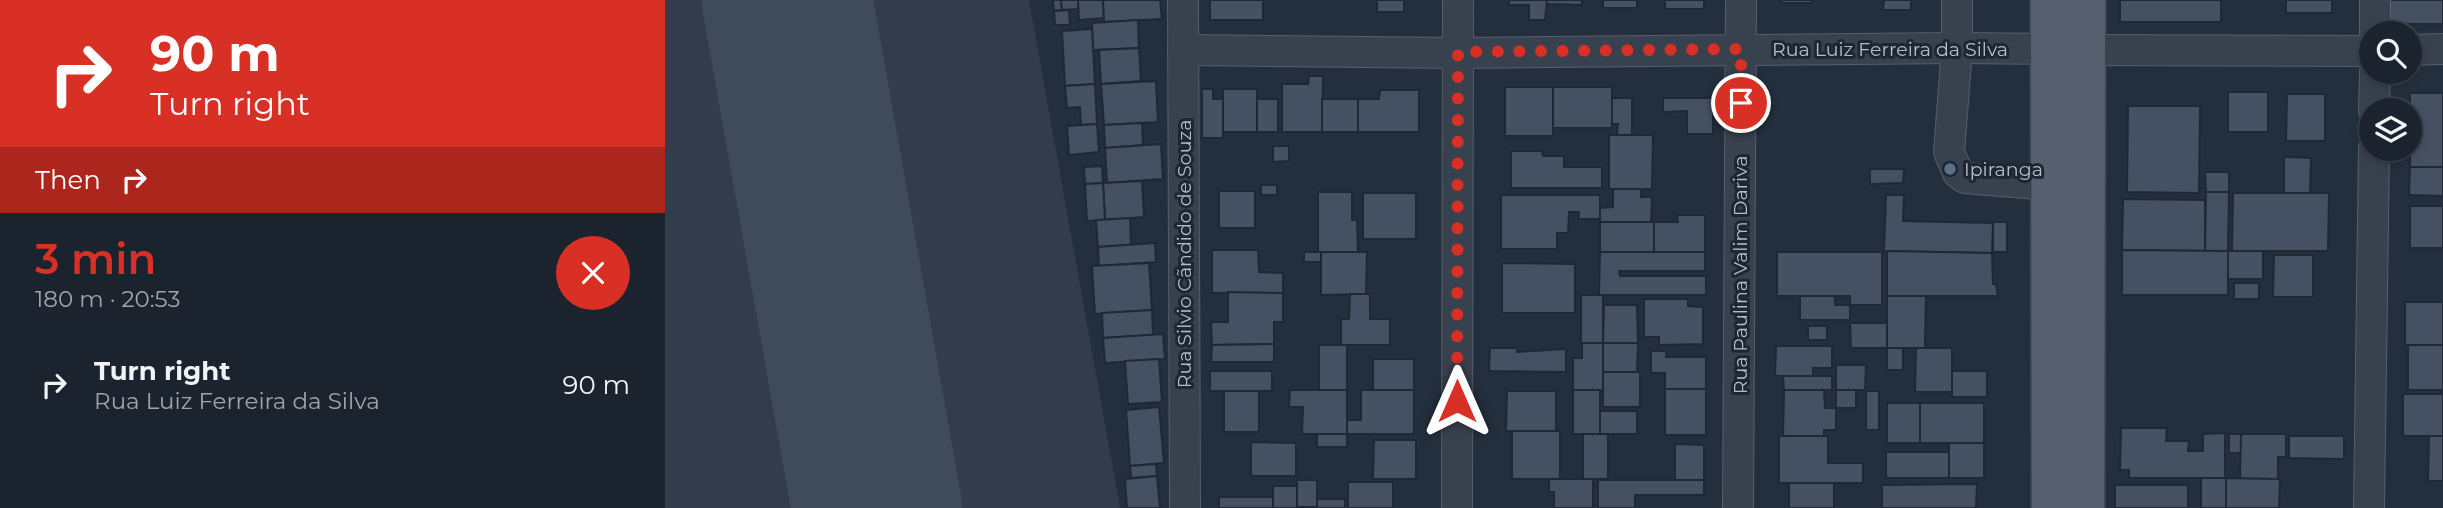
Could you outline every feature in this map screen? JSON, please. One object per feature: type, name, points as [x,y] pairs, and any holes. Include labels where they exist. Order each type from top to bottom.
[{"type":"main road","points":[[2050,0],[2068,50],[2085,508]]},
{"type":"main road","points":[[2051,508],[2051,185],[2068,50],[2085,0]]},
{"type":"street","name":"Rua Silvio Cãndido de Souza","points":[[1183,0],[1185,508]]},
{"type":"street","points":[[1457,508],[1458,0]]},
{"type":"street","name":"Rua Paulina Valim Dariva","points":[[1738,508],[1741,0]]},
{"type":"street","points":[[1957,0],[1957,48],[1949,152],[1958,173],[1965,178],[2051,185]]},
{"type":"street","points":[[2375,0],[2375,21]]},
{"type":"street","name":"Rua Luiz Ferreira da Silva","points":[[1183,50],[1458,52],[1957,48],[2359,51]]},
{"type":"street","points":[[2422,50],[2443,49]]},
{"type":"street","points":[[2369,508],[2374,161]]},
{"type":"shaded area","points":[[665,0],[1029,0],[1120,508],[665,508]]},
{"type":"building","points":[[1053,0],[1061,0],[1062,10],[1054,11]]},
{"type":"building","points":[[1061,0],[1078,0],[1078,9],[1062,10]]},
{"type":"building","points":[[1078,0],[1103,0],[1104,18],[1079,20]]},
{"type":"building","points":[[1103,0],[1160,0],[1162,19],[1104,22]]},
{"type":"building","points":[[1210,0],[1263,0],[1263,20],[1210,20]]},
{"type":"building","points":[[1377,0],[1404,0],[1404,12],[1377,12]]},
{"type":"building","points":[[1509,0],[1547,0],[1545,20],[1529,20],[1529,5],[1509,5]]},
{"type":"building","points":[[1547,0],[1582,0],[1582,5],[1547,4]]},
{"type":"building","points":[[1603,0],[1637,0],[1637,8],[1603,8]]},
{"type":"building","points":[[1665,0],[1704,0],[1704,9],[1665,9]]},
{"type":"building","points":[[1781,0],[1812,0],[1812,3],[1781,3]]},
{"type":"building","points":[[1884,0],[1911,0],[1911,10],[1883,10]]},
{"type":"building","points":[[2120,0],[2221,0],[2221,22],[2120,22]]},
{"type":"building","points":[[2286,0],[2332,0],[2332,13],[2286,13]]},
{"type":"building","points":[[2389,0],[2443,0],[2443,24],[2389,21]]},
{"type":"building","points":[[1069,10],[1070,25],[1055,25],[1054,11]]},
{"type":"building","points":[[1138,20],[1139,48],[1093,50],[1092,23]]},
{"type":"building","points":[[1092,29],[1095,84],[1065,86],[1062,31]]},
{"type":"building","points":[[1139,48],[1141,81],[1101,84],[1099,50]]},
{"type":"building","points":[[1309,76],[1323,76],[1322,132],[1282,132],[1282,84],[1308,84]]},
{"type":"building","points":[[1156,81],[1158,122],[1104,125],[1101,84]]},
{"type":"building","points":[[1095,84],[1097,124],[1081,125],[1080,107],[1067,108],[1065,86]]},
{"type":"building","points":[[1505,87],[1553,87],[1553,136],[1505,136]]},
{"type":"building","points":[[1553,87],[1612,87],[1612,128],[1553,128]]},
{"type":"building","points":[[1202,89],[1213,89],[1213,99],[1223,99],[1223,138],[1202,138]]},
{"type":"building","points":[[1223,89],[1257,89],[1257,132],[1223,132]]},
{"type":"building","points":[[1380,90],[1419,90],[1419,132],[1358,132],[1358,99],[1379,99]]},
{"type":"building","points":[[2228,92],[2268,92],[2268,132],[2228,132]]},
{"type":"building","points":[[2410,93],[2443,93],[2443,167],[2410,167],[2410,161],[2422,161],[2422,98],[2410,98]]},
{"type":"building","points":[[2287,94],[2325,94],[2325,141],[2286,141]]},
{"type":"building","points":[[1612,98],[1632,98],[1632,135],[1617,135],[1618,124],[1612,124]]},
{"type":"building","points":[[1663,98],[1713,98],[1713,134],[1687,134],[1687,111],[1663,112]]},
{"type":"building","points":[[1257,99],[1278,99],[1278,132],[1257,132]]},
{"type":"building","points":[[1322,99],[1358,99],[1358,132],[1322,132]]},
{"type":"building","points":[[2128,106],[2200,106],[2199,193],[2127,192]]},
{"type":"building","points":[[1142,123],[1143,145],[1105,148],[1104,125]]},
{"type":"building","points":[[1097,124],[1099,152],[1069,155],[1067,126]]},
{"type":"building","points":[[1609,135],[1653,135],[1652,189],[1609,189]]},
{"type":"building","points":[[1161,144],[1163,179],[1107,183],[1105,148]]},
{"type":"building","points":[[1273,146],[1289,146],[1289,161],[1273,162]]},
{"type":"building","points":[[1511,151],[1542,151],[1543,156],[1564,156],[1564,167],[1602,167],[1602,188],[1511,188]]},
{"type":"building","points":[[2284,157],[2311,158],[2310,194],[2284,193]]},
{"type":"building","points":[[1102,166],[1103,183],[1085,184],[1084,167]]},
{"type":"building","points":[[2410,167],[2443,167],[2443,196],[2409,195]]},
{"type":"building","points":[[1870,169],[1904,169],[1903,183],[1870,184]]},
{"type":"building","points":[[2205,172],[2229,172],[2229,192],[2206,192]]},
{"type":"building","points":[[1142,181],[1144,217],[1105,220],[1103,183]]},
{"type":"building","points":[[1103,183],[1105,220],[1087,221],[1085,184]]},
{"type":"building","points":[[1261,185],[1277,185],[1277,195],[1261,195]]},
{"type":"building","points":[[1613,189],[1641,189],[1641,197],[1652,197],[1651,222],[1600,222],[1600,208],[1613,207]]},
{"type":"building","points":[[1219,191],[1255,191],[1255,228],[1219,228]]},
{"type":"building","points":[[1318,192],[1352,192],[1352,220],[1357,220],[1358,252],[1318,252]]},
{"type":"building","points":[[2206,192],[2229,192],[2228,251],[2205,251]]},
{"type":"building","points":[[1363,193],[1416,193],[1416,239],[1363,239]]},
{"type":"building","points":[[2233,193],[2329,193],[2328,251],[2232,251]]},
{"type":"building","points":[[1501,195],[1600,195],[1600,219],[1578,219],[1579,212],[1569,212],[1568,233],[1557,233],[1557,249],[1501,249]]},
{"type":"building","points":[[1886,195],[1904,195],[1903,221],[1993,223],[1992,253],[1884,251]]},
{"type":"building","points":[[2123,199],[2205,200],[2205,251],[2122,250]]},
{"type":"building","points":[[2410,206],[2443,206],[2443,248],[2410,248]]},
{"type":"building","points":[[1677,215],[1705,215],[1705,252],[1654,252],[1654,222],[1678,222]]},
{"type":"building","points":[[1130,218],[1131,245],[1098,247],[1096,220]]},
{"type":"building","points":[[1600,222],[1654,222],[1654,252],[1600,252]]},
{"type":"building","points":[[1993,222],[2007,222],[2007,252],[1993,252]]},
{"type":"building","points":[[1155,243],[1156,262],[1099,266],[1098,247]]},
{"type":"building","points":[[1212,250],[1258,250],[1259,272],[1283,273],[1283,293],[1212,293]]},
{"type":"building","points":[[2122,250],[2228,251],[2228,295],[2122,295]]},
{"type":"building","points":[[1887,251],[1992,253],[1993,284],[1996,284],[1998,296],[1887,296]]},
{"type":"building","points":[[2228,251],[2263,251],[2263,279],[2228,279]]},
{"type":"building","points":[[1304,252],[1321,252],[1321,262],[1304,262]]},
{"type":"building","points":[[1321,252],[1367,252],[1366,294],[1321,295]]},
{"type":"building","points":[[1600,252],[1705,252],[1705,271],[1619,271],[1620,276],[1706,276],[1706,295],[1599,295]]},
{"type":"building","points":[[1777,252],[1882,252],[1882,305],[1850,305],[1850,296],[1777,296]]},
{"type":"building","points":[[2274,255],[2313,255],[2313,297],[2273,297]]},
{"type":"building","points":[[1149,263],[1152,310],[1095,314],[1092,266]]},
{"type":"building","points":[[1502,263],[1575,264],[1575,313],[1502,313]]},
{"type":"building","points":[[2234,283],[2259,283],[2259,299],[2234,299]]},
{"type":"building","points":[[1228,292],[1283,293],[1283,322],[1274,322],[1274,344],[1212,345],[1211,322],[1228,322]]},
{"type":"building","points":[[1350,294],[1370,294],[1370,319],[1390,319],[1390,345],[1341,345],[1341,319],[1349,319]]},
{"type":"building","points":[[1581,295],[1603,295],[1603,343],[1581,343]]},
{"type":"building","points":[[1800,296],[1835,296],[1835,305],[1850,305],[1850,320],[1800,320]]},
{"type":"building","points":[[1887,296],[1926,296],[1925,348],[1887,348]]},
{"type":"building","points":[[1644,299],[1688,299],[1688,306],[1703,307],[1703,344],[1659,345],[1659,337],[1644,337]]},
{"type":"building","points":[[2405,302],[2443,302],[2443,345],[2405,345]]},
{"type":"building","points":[[1604,305],[1637,305],[1638,343],[1603,343]]},
{"type":"building","points":[[1152,310],[1153,335],[1103,338],[1102,313]]},
{"type":"building","points":[[1850,323],[1887,323],[1887,348],[1851,348]]},
{"type":"building","points":[[1808,326],[1827,326],[1827,340],[1808,340]]},
{"type":"building","points":[[1163,334],[1165,359],[1105,363],[1103,338]]},
{"type":"building","points":[[1582,343],[1603,343],[1603,390],[1573,390],[1573,358],[1582,358]]},
{"type":"building","points":[[1603,343],[1638,343],[1637,372],[1603,372]]},
{"type":"building","points":[[1274,344],[1274,362],[1211,362],[1212,345]]},
{"type":"building","points":[[1319,345],[1347,345],[1347,390],[1319,390]]},
{"type":"building","points":[[2408,345],[2443,345],[2443,390],[2408,390]]},
{"type":"building","points":[[1776,346],[1832,346],[1832,368],[1813,368],[1813,376],[1775,376]]},
{"type":"building","points":[[1490,348],[1517,348],[1517,352],[1566,349],[1566,372],[1489,371]]},
{"type":"building","points":[[1887,348],[1903,348],[1903,370],[1887,370]]},
{"type":"building","points":[[1916,348],[1952,348],[1952,392],[1915,392]]},
{"type":"building","points":[[1651,351],[1666,351],[1666,357],[1706,357],[1706,389],[1665,389],[1665,373],[1651,373]]},
{"type":"building","points":[[1159,359],[1162,402],[1128,404],[1125,361]]},
{"type":"building","points":[[1373,359],[1414,359],[1414,390],[1373,390]]},
{"type":"building","points":[[1836,365],[1866,365],[1865,390],[1836,390]]},
{"type":"building","points":[[1210,371],[1272,371],[1272,391],[1210,391]]},
{"type":"building","points":[[1952,371],[1987,371],[1987,397],[1952,397]]},
{"type":"building","points":[[1603,372],[1640,372],[1640,407],[1603,407]]},
{"type":"building","points":[[1783,376],[1832,376],[1832,390],[1784,390]]},
{"type":"building","points":[[1665,389],[1706,389],[1706,435],[1665,435]]},
{"type":"building","points":[[1290,390],[1347,390],[1347,434],[1302,434],[1303,407],[1289,407]]},
{"type":"building","points":[[1361,390],[1414,390],[1414,434],[1347,434],[1347,420],[1361,420]]},
{"type":"building","points":[[1573,390],[1600,390],[1600,434],[1573,434]]},
{"type":"building","points":[[1784,390],[1824,390],[1825,408],[1836,408],[1836,430],[1824,430],[1824,436],[1783,436]]},
{"type":"building","points":[[1836,390],[1856,390],[1856,408],[1836,408]]},
{"type":"building","points":[[1224,391],[1259,391],[1259,432],[1224,432]]},
{"type":"building","points":[[1507,391],[1556,391],[1556,431],[1506,431]]},
{"type":"building","points":[[1866,391],[1879,391],[1879,430],[1866,430]]},
{"type":"building","points":[[2403,394],[2443,394],[2443,436],[2403,436]]},
{"type":"building","points":[[1887,403],[1920,403],[1920,443],[1887,443]]},
{"type":"building","points":[[1920,403],[1984,403],[1984,443],[1920,443]]},
{"type":"building","points":[[1159,407],[1164,463],[1130,466],[1126,410]]},
{"type":"building","points":[[1600,411],[1637,411],[1637,434],[1600,434]]},
{"type":"building","points":[[2121,428],[2167,428],[2166,441],[2189,441],[2188,451],[2203,451],[2203,434],[2225,433],[2225,478],[2129,478],[2129,470],[2120,470]]},
{"type":"building","points":[[1512,431],[1560,431],[1560,479],[1512,479]]},
{"type":"building","points":[[1317,434],[1347,434],[1347,447],[1317,447]]},
{"type":"building","points":[[1583,434],[1608,434],[1608,479],[1583,479]]},
{"type":"building","points":[[2229,434],[2241,434],[2241,453],[2229,453]]},
{"type":"building","points":[[2241,434],[2286,434],[2286,457],[2278,457],[2278,479],[2240,479]]},
{"type":"building","points":[[1779,436],[1828,436],[1828,463],[1863,463],[1863,483],[1779,483]]},
{"type":"building","points":[[2289,436],[2344,436],[2344,459],[2289,458]]},
{"type":"building","points":[[2429,436],[2443,436],[2443,481],[2428,481]]},
{"type":"building","points":[[1374,440],[1416,440],[1416,479],[1373,479]]},
{"type":"building","points":[[1251,442],[1296,443],[1296,476],[1251,476]]},
{"type":"building","points":[[1949,443],[1984,443],[1984,478],[1949,478]]},
{"type":"building","points":[[1675,444],[1704,445],[1704,480],[1675,481]]},
{"type":"building","points":[[1886,452],[1949,452],[1949,478],[1886,478]]},
{"type":"building","points":[[1156,464],[1157,476],[1131,478],[1130,466]]},
{"type":"building","points":[[1157,476],[1160,508],[1127,508],[1125,479]]},
{"type":"building","points":[[2201,478],[2226,478],[2226,508],[2201,508]]},
{"type":"building","points":[[2226,478],[2280,479],[2279,508],[2226,508]]},
{"type":"building","points":[[1549,479],[1593,479],[1593,508],[1554,508],[1554,492],[1549,492]]},
{"type":"building","points":[[1297,480],[1317,480],[1317,507],[1297,507]]},
{"type":"building","points":[[1598,480],[1704,480],[1704,495],[1635,495],[1635,508],[1598,508]]},
{"type":"building","points":[[1348,482],[1393,482],[1393,508],[1348,508]]},
{"type":"building","points":[[1789,483],[1834,483],[1834,508],[1789,508]]},
{"type":"building","points":[[1977,484],[1976,508],[1882,508],[1882,485]]},
{"type":"building","points":[[2115,485],[2188,485],[2188,508],[2115,508]]},
{"type":"building","points":[[1273,486],[1297,486],[1297,508],[1273,508]]},
{"type":"building","points":[[1219,497],[1273,497],[1273,508],[1219,508]]},
{"type":"building","points":[[1317,499],[1345,499],[1345,508],[1317,508]]},
{"type":"runway","points":[[787,0],[877,508]]},
{"type":"place","name":"Ipiranga","points":[[1950,169]]},
{"type":"route","points":[[1457,401],[1458,52],[1741,49],[1741,103]]}]
